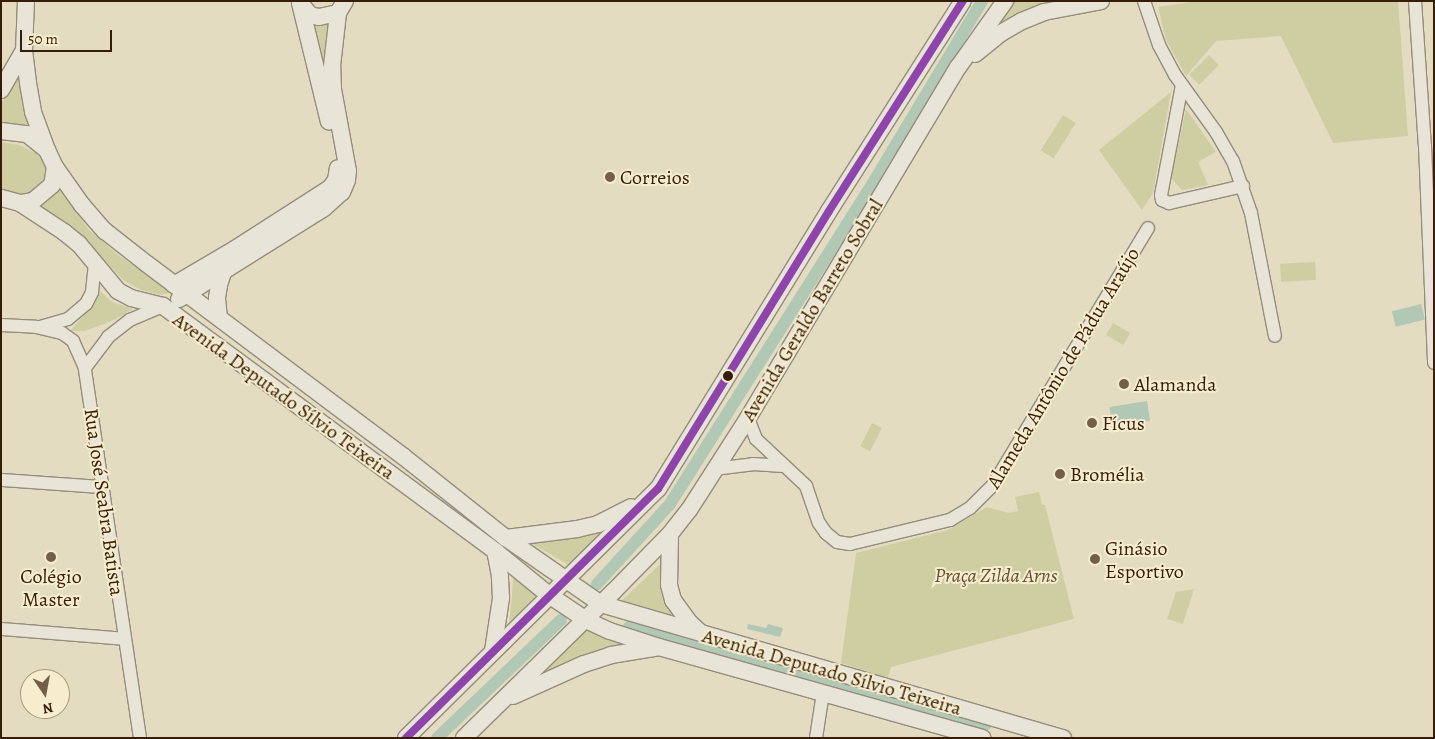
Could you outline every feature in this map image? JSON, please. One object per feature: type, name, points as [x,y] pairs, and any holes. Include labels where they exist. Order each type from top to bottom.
[{"type":"main road","name":"Avenida Deputado Sílvio Teixeira","points":[[26,1],[24,50],[33,112],[55,167],[82,205],[105,230],[174,285],[404,457],[506,538],[564,580],[600,604],[1063,738]]},
{"type":"main road","points":[[406,738],[658,489],[824,220],[963,1]]},
{"type":"main road","name":"Avenida Geraldo Barreto Sobral","points":[[464,738],[586,620],[670,534],[690,510],[714,469],[748,418],[959,66],[1005,1]]},
{"type":"main road","points":[[163,306],[188,295],[224,270],[324,208],[342,192],[348,180],[347,157],[333,88],[333,58],[341,7],[314,17],[304,10],[299,2]]},
{"type":"main road","points":[[174,285],[251,239],[330,188],[336,180],[338,161],[299,2]]},
{"type":"main road","points":[[959,66],[1001,33],[1022,21],[1044,12],[1095,2]]},
{"type":"main road","points":[[1,90],[24,50]]},
{"type":"main road","points":[[1,131],[27,134],[47,150]]},
{"type":"main road","points":[[20,203],[33,201],[52,185],[55,167]]},
{"type":"main road","name":"Avenida Deputado Sílvio Teixeira","points":[[1,198],[20,203],[64,232],[95,263],[118,291],[124,295],[163,306],[495,551],[549,595],[586,620],[610,631],[659,648],[982,738]]},
{"type":"main road","points":[[219,318],[217,298],[224,270]]},
{"type":"main road","points":[[506,538],[578,529],[598,524],[618,516],[658,489]]},
{"type":"main road","points":[[670,534],[669,586],[673,600],[688,621],[703,635]]},
{"type":"main road","points":[[493,651],[500,598],[500,576],[495,551]]},
{"type":"main road","points":[[502,701],[584,664],[612,655],[659,648]]},
{"type":"street","points":[[1144,1],[1159,46],[1182,85],[1216,132],[1233,161],[1243,186],[1251,213],[1275,336]]},
{"type":"street","points":[[1415,1],[1429,144],[1434,363]]},
{"type":"street","points":[[1182,85],[1161,195],[1162,200],[1168,202],[1243,186]]},
{"type":"street","name":"Alameda Antônio de Pádua Araújo","points":[[748,418],[756,439],[806,486],[819,523],[826,533],[837,542],[850,544],[950,520],[970,508],[993,485],[1148,228]]},
{"type":"street","points":[[1,325],[36,327],[54,325],[78,313],[86,304],[92,292],[95,263]]},
{"type":"street","points":[[85,368],[97,349],[108,337],[130,320],[163,306]]},
{"type":"street","name":"Rua José Seabra Batista","points":[[36,327],[62,334],[73,341],[85,368],[140,738]]},
{"type":"street","points":[[714,469],[753,464],[784,466]]},
{"type":"street","points":[[1,480],[102,487]]},
{"type":"street","points":[[1,629],[124,639]]},
{"type":"street","points":[[816,738],[823,693]]},
{"type":"green space","points":[[1012,1],[1080,1],[994,29]]},
{"type":"green space","points":[[1198,1],[1398,1],[1408,136],[1333,143],[1281,36],[1216,41],[1186,76],[1166,40],[1158,7]]},
{"type":"green space","points":[[307,22],[330,22],[328,73]]},
{"type":"green space","points":[[1209,55],[1219,65],[1199,85],[1189,75]]},
{"type":"green space","points":[[22,74],[32,133],[1,126],[1,103]]},
{"type":"green space","points":[[1171,92],[1153,193],[1142,210],[1099,150]]},
{"type":"green space","points":[[1186,109],[1216,152],[1198,162],[1208,185],[1182,190],[1171,178]]},
{"type":"green space","points":[[1063,115],[1076,123],[1053,159],[1041,151]]},
{"type":"green space","points":[[1,142],[19,145],[36,153],[47,167],[48,179],[29,198],[1,192]]},
{"type":"green space","points":[[58,186],[89,230],[118,255],[173,292],[160,295],[141,290],[123,280],[84,238],[35,207]]},
{"type":"green space","points":[[1315,262],[1316,280],[1281,282],[1280,264]]},
{"type":"green space","points":[[98,289],[112,302],[133,309],[114,320],[85,331],[70,331],[92,306]]},
{"type":"green space","points":[[1113,323],[1130,333],[1123,345],[1106,335]]},
{"type":"green space","points":[[872,423],[882,428],[870,451],[860,446]]},
{"type":"green space","name":"Praça Zilda Arns","points":[[1039,492],[1042,505],[1045,505],[1074,619],[891,667],[888,678],[841,663],[856,553],[948,530],[987,507],[1009,513],[1018,511],[1015,497]]},
{"type":"green space","points":[[606,529],[569,565],[527,541]]},
{"type":"green space","points":[[672,553],[674,582],[693,627],[617,605]]},
{"type":"green space","points":[[514,570],[541,595],[509,628]]},
{"type":"green space","points":[[1194,589],[1183,624],[1167,619],[1176,592]]},
{"type":"green space","points":[[587,625],[638,649],[534,679]]},
{"type":"shaded area","points":[[1421,304],[1425,320],[1396,327],[1392,311]]},
{"type":"shaded area","points":[[1147,401],[1150,421],[1113,427],[1109,407]]},
{"type":"shaded area","points":[[748,624],[766,628],[768,624],[783,628],[780,637],[747,629]]},
{"type":"waterway","points":[[597,584],[670,504],[868,191],[982,1]]},
{"type":"waterway","points":[[437,738],[561,620]]},
{"type":"waterway","points":[[629,627],[986,724]]},
{"type":"transit line","points":[[406,738],[658,489],[829,211],[963,1]]},
{"type":"place","name":"Correios","points":[[610,177]]},
{"type":"place","name":"Alamanda","points":[[1124,384]]},
{"type":"place","name":"Fícus","points":[[1092,423]]},
{"type":"place","name":"Bromélia","points":[[1060,474]]},
{"type":"place","name":"Colégio Master","points":[[51,557]]},
{"type":"place","name":"Ginásio Esportivo","points":[[1095,559]]}]
